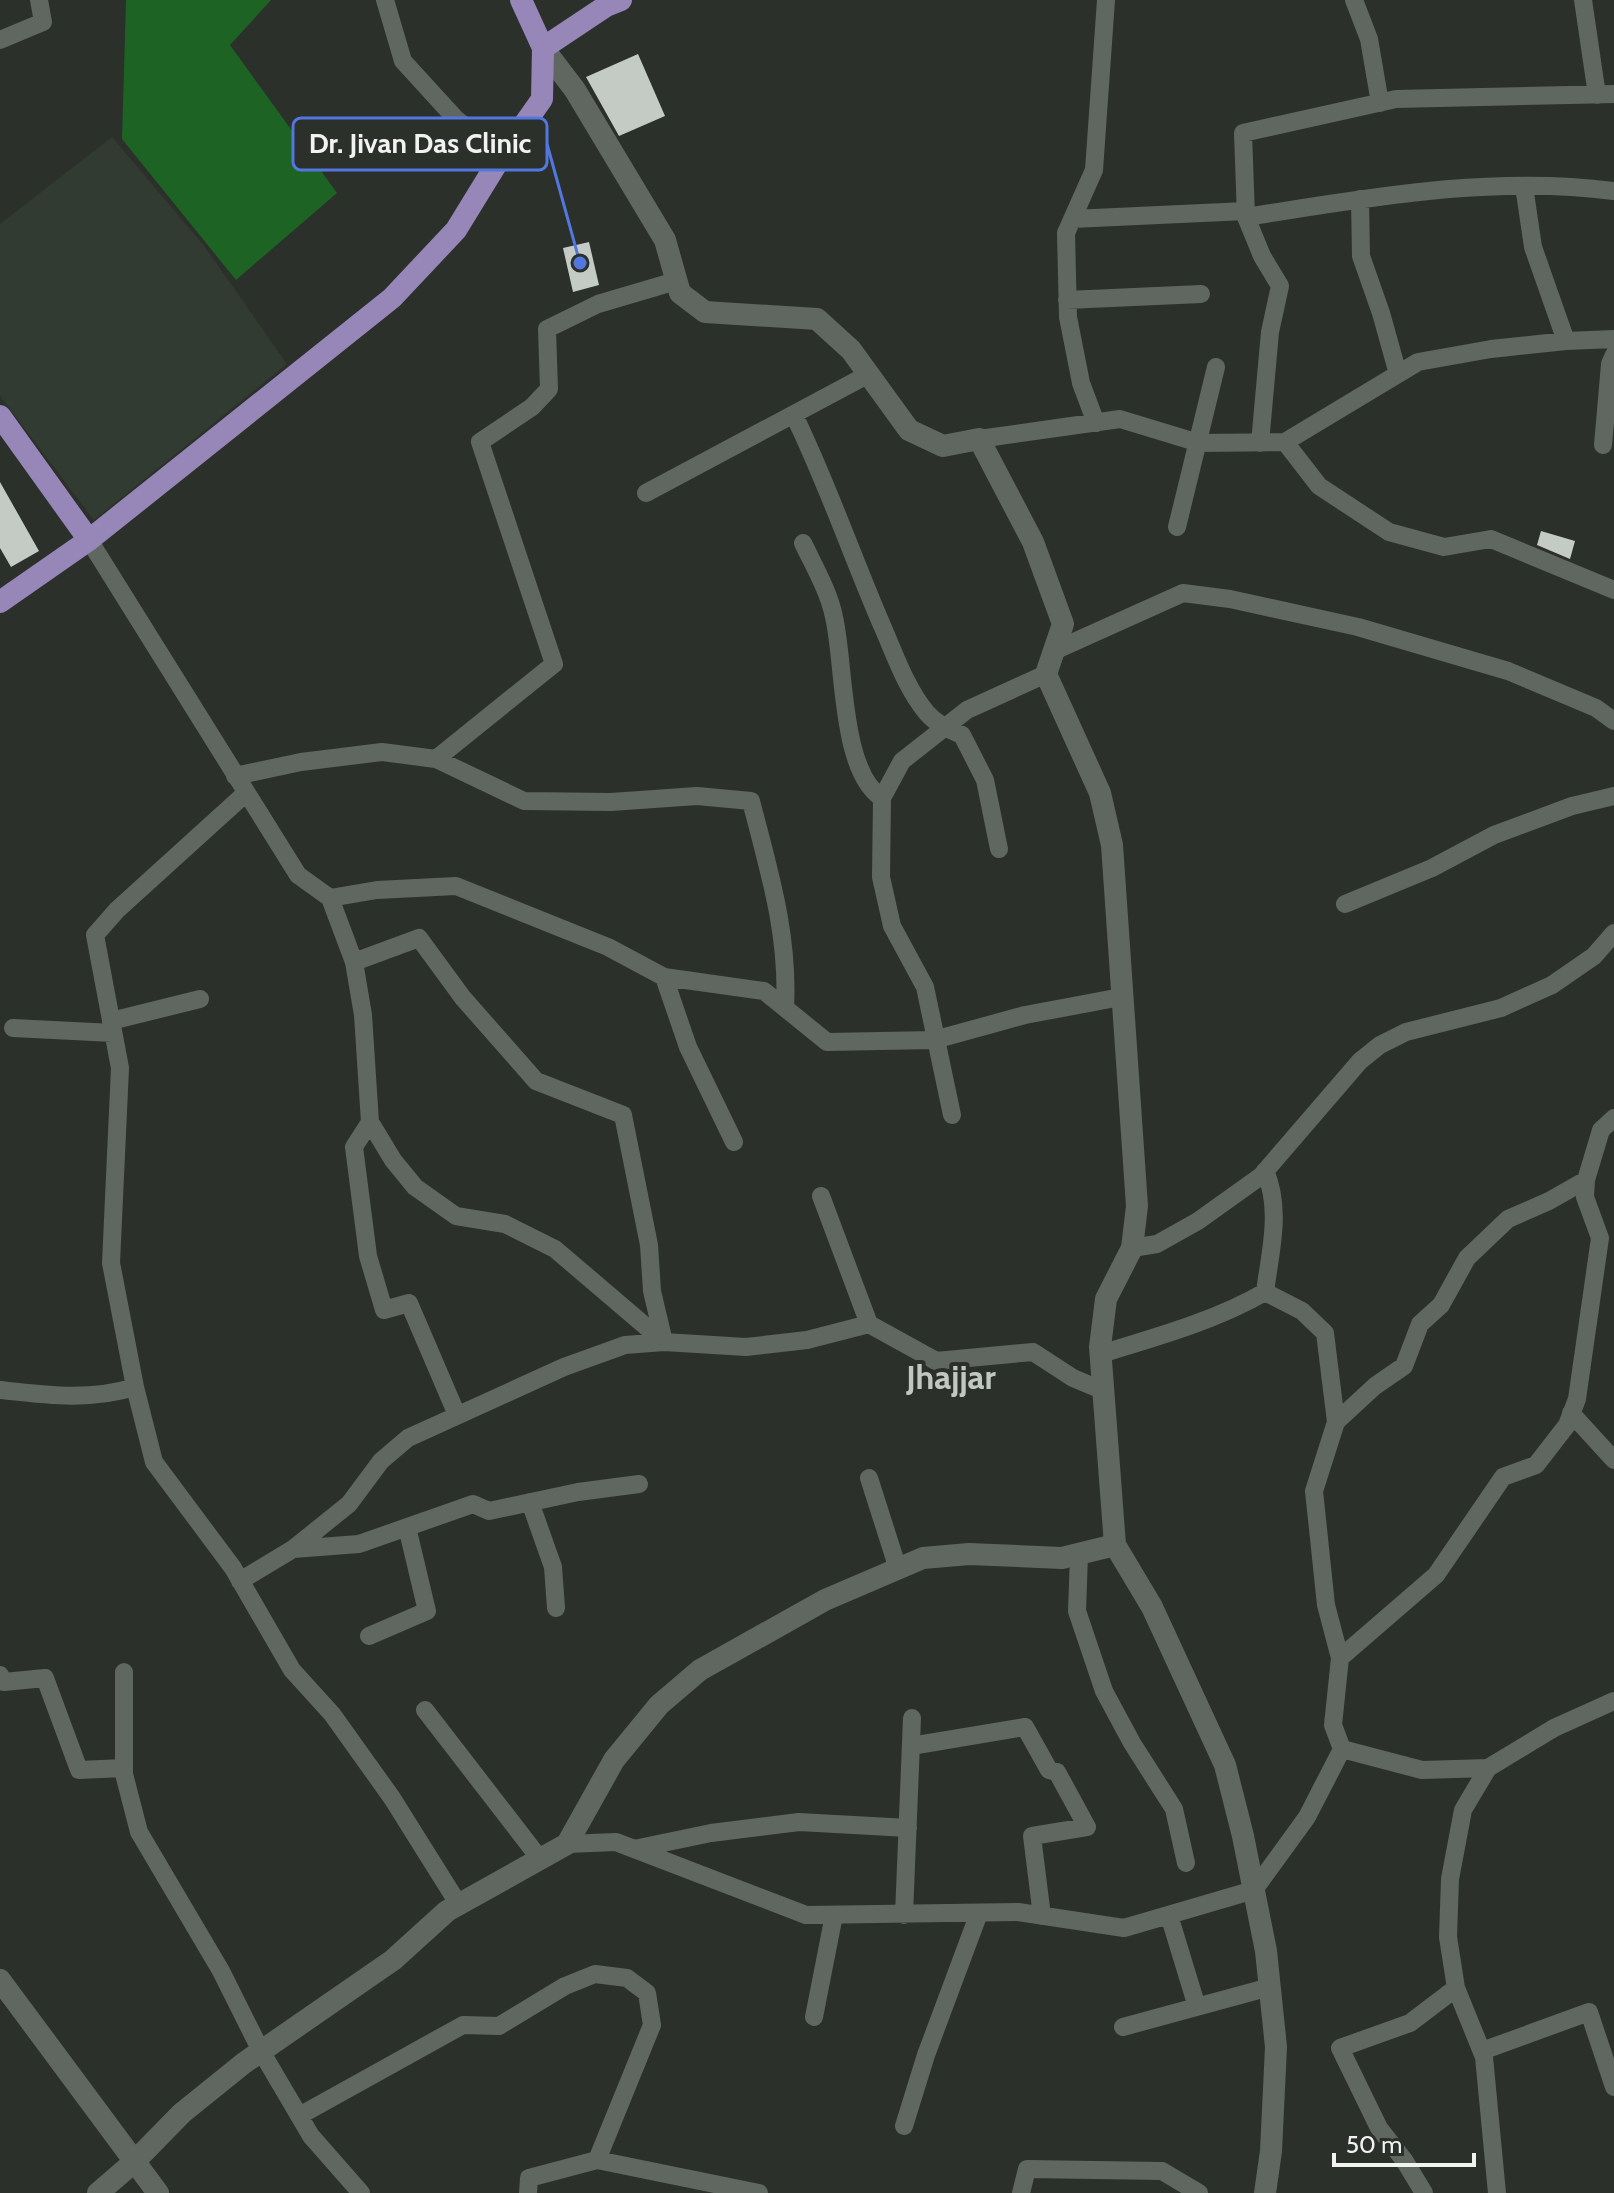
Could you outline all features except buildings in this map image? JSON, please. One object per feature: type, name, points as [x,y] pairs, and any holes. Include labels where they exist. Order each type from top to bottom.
[{"type":"main road","points":[[0,602],[89,540],[392,298],[456,230],[542,99],[543,48],[521,0]]},
{"type":"main road","points":[[543,48],[606,6],[621,0]]},
{"type":"main road","points":[[0,416],[89,540]]},
{"type":"street","points":[[0,40],[43,22],[39,0]]},
{"type":"street","points":[[385,0],[403,61],[456,119],[502,156]]},
{"type":"street","points":[[1096,423],[1081,383],[1068,317],[1066,233],[1094,170],[1106,0]]},
{"type":"street","points":[[1354,0],[1369,39],[1380,103]]},
{"type":"street","points":[[1260,443],[1270,332],[1280,286],[1262,256],[1246,214],[1243,133],[1396,99],[1606,94],[1583,0]]},
{"type":"street","points":[[543,48],[575,90],[665,240],[680,293],[705,312],[817,319],[851,350],[909,430],[943,446],[1120,419],[1199,443],[1285,442],[1418,362],[1491,349],[1614,339]]},
{"type":"street","points":[[1072,219],[1246,214],[1457,188],[1566,185],[1614,191]]},
{"type":"street","points":[[1524,186],[1533,247],[1566,341]]},
{"type":"street","points":[[1360,199],[1361,256],[1398,374]]},
{"type":"street","points":[[436,759],[554,664],[480,442],[532,407],[549,389],[547,329],[598,304],[676,281]]},
{"type":"street","points":[[1067,300],[1201,294]]},
{"type":"street","points":[[1603,445],[1610,364],[1614,355]]},
{"type":"street","points":[[1177,527],[1216,367]]},
{"type":"street","points":[[646,493],[869,374]]},
{"type":"street","points":[[794,415],[820,467],[868,594],[905,677],[927,713],[944,728],[962,735],[985,780],[999,849]]},
{"type":"street","points":[[979,439],[1033,542],[1063,624],[1046,674],[1100,793],[1112,845],[1137,1206],[1132,1248],[1106,1299],[1101,1354],[1115,1545],[1152,1607],[1225,1765],[1254,1890],[1266,1951],[1276,2047],[1271,2151],[1265,2193]]},
{"type":"street","points":[[1285,442],[1319,486],[1389,532],[1444,547],[1491,539],[1614,590]]},
{"type":"street","points":[[89,540],[298,875],[330,898],[354,962],[363,1015],[370,1122],[393,1160],[415,1187],[456,1216],[505,1224],[555,1249],[664,1342]]},
{"type":"street","points":[[803,543],[834,614],[847,720],[859,766],[869,790],[882,798]]},
{"type":"street","points":[[1054,651],[1183,593],[1358,627],[1508,671],[1596,708],[1614,721]]},
{"type":"street","points":[[952,1115],[925,987],[892,926],[880,852],[882,798],[902,761],[967,710],[1046,674]]},
{"type":"street","points":[[235,776],[301,762],[382,752],[436,759],[524,801],[611,802],[697,796],[751,801],[776,898],[787,971],[785,1008]]},
{"type":"street","points":[[246,793],[117,910],[95,935],[120,1068],[111,1263],[135,1387],[154,1462],[240,1581],[292,1670],[332,1714],[392,1798],[459,1905]]},
{"type":"street","points":[[1345,904],[1432,868],[1494,835],[1572,806],[1614,796]]},
{"type":"street","points":[[330,898],[377,890],[456,886],[608,947],[664,977],[764,991],[827,1042],[934,1040],[1025,1015],[1121,997]]},
{"type":"street","points":[[1132,1248],[1157,1244],[1198,1221],[1265,1171],[1360,1061],[1380,1045],[1406,1032],[1501,1008],[1552,985],[1594,956],[1614,933]]},
{"type":"street","points":[[354,962],[419,938],[463,998],[536,1081],[623,1115],[649,1245],[652,1291],[664,1342]]},
{"type":"street","points":[[664,977],[688,1047],[734,1142]]},
{"type":"street","points":[[13,1028],[112,1027],[200,999]]},
{"type":"street","points":[[1340,1658],[1436,1575],[1503,1477],[1536,1465],[1567,1425],[1577,1399],[1607,1239],[1585,1197],[1586,1180],[1601,1130],[1614,1118]]},
{"type":"street","points":[[370,1122],[354,1147],[368,1256],[374,1279],[384,1310],[409,1303],[457,1415]]},
{"type":"street","points":[[1265,1171],[1272,1186],[1274,1214],[1265,1292]]},
{"type":"street","points":[[1336,1422],[1375,1386],[1404,1366],[1420,1324],[1441,1305],[1467,1258],[1508,1219],[1586,1180]]},
{"type":"street","points":[[821,1196],[869,1324],[936,1361],[1033,1352],[1073,1378],[1104,1391]]},
{"type":"street","points":[[1101,1354],[1165,1335],[1246,1303],[1265,1292]]},
{"type":"street","points":[[98,2193],[182,2113],[261,2051],[393,1960],[447,1911],[567,1844],[616,1842],[806,1915],[1018,1912],[1124,1928],[1254,1890],[1307,1817],[1342,1749],[1333,1725],[1340,1658],[1326,1605],[1314,1491],[1336,1422],[1325,1333],[1302,1311],[1265,1292]]},
{"type":"street","points":[[240,1581],[293,1549],[349,1504],[381,1461],[408,1438],[564,1367],[625,1345],[664,1342],[746,1347],[807,1340],[869,1324]]},
{"type":"street","points":[[0,1390],[62,1397],[110,1395],[135,1387]]},
{"type":"street","points":[[1571,1413],[1614,1460]]},
{"type":"street","points":[[869,1478],[898,1569]]},
{"type":"street","points":[[293,1549],[359,1544],[473,1504],[489,1511],[578,1492],[639,1484]]},
{"type":"street","points":[[530,1502],[553,1567],[556,1608]]},
{"type":"street","points":[[369,1636],[427,1611],[407,1527]]},
{"type":"street","points":[[567,1844],[614,1760],[659,1705],[700,1670],[825,1600],[923,1558],[969,1554],[1062,1558],[1115,1545]]},
{"type":"street","points":[[1079,1555],[1077,1611],[1104,1691],[1132,1743],[1174,1809],[1186,1863]]},
{"type":"street","points":[[124,1672],[124,1768],[139,1832],[221,1971],[261,2051],[311,2136],[361,2193]]},
{"type":"street","points":[[0,1675],[4,1682],[45,1678],[79,1770],[124,1768]]},
{"type":"street","points":[[1497,2193],[1482,2051],[1456,1988],[1448,1937],[1450,1879],[1463,1810],[1488,1768],[1554,1728],[1614,1701]]},
{"type":"street","points":[[425,1710],[540,1859]]},
{"type":"street","points":[[904,1915],[912,1718]]},
{"type":"street","points":[[911,1746],[1025,1727],[1049,1770],[1057,1772],[1087,1827],[1032,1836],[1042,1916]]},
{"type":"street","points":[[1342,1749],[1422,1770],[1488,1768]]},
{"type":"street","points":[[634,1849],[711,1833],[799,1822],[908,1828]]},
{"type":"street","points":[[904,2126],[926,2055],[979,1913]]},
{"type":"street","points":[[814,2017],[834,1915]]},
{"type":"street","points":[[1169,1915],[1197,2007]]},
{"type":"street","points":[[299,2116],[463,2025],[499,2026],[565,1986],[595,1974],[627,1978],[647,1993],[652,2025],[597,2160]]},
{"type":"street","points":[[0,1980],[158,2193]]},
{"type":"street","points":[[1123,2027],[1270,1987]]},
{"type":"street","points":[[1424,2193],[1379,2128],[1340,2048],[1410,2023],[1456,1988]]},
{"type":"street","points":[[1482,2051],[1589,2012],[1614,2087]]},
{"type":"street","points":[[528,2193],[529,2178],[597,2160],[759,2193]]},
{"type":"street","points":[[1021,2193],[1027,2169],[1162,2171],[1199,2193]]},
{"type":"shaded area","points":[[112,137],[205,247],[287,364],[94,520],[0,396],[0,224]]},
{"type":"green space","points":[[126,0],[271,0],[230,45],[337,193],[236,280],[122,139]]},
{"type":"place","name":"Dr. Jivan Das Clinic","points":[[580,263]]},
{"type":"district","name":"Jhajjar","points":[[951,1377]]}]
